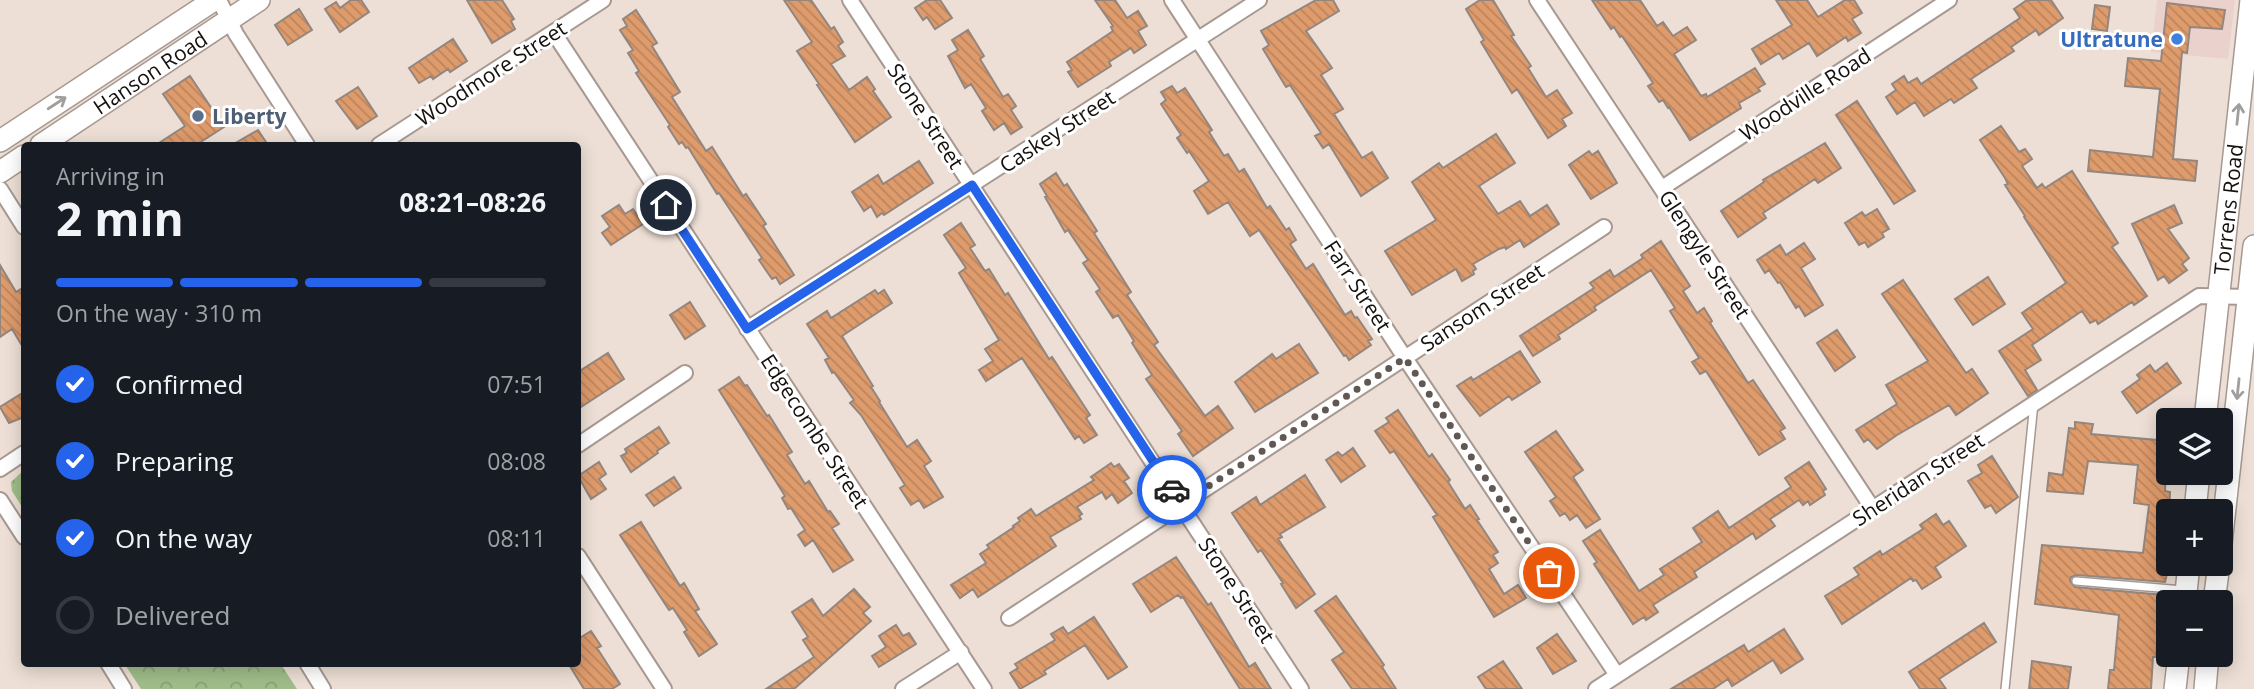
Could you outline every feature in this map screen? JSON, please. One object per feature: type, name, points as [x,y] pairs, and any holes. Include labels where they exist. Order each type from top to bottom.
[{"type":"main road","name":"Hanson Road","points":[[0,141],[217,0]]},
{"type":"main road","name":"Hanson Road","points":[[46,142],[259,0]]},
{"type":"main road","name":"Torrens Road","points":[[2206,408],[2251,0]]},
{"type":"main road","points":[[0,172],[21,158]]},
{"type":"main road","name":"Torrens Road","points":[[2226,499],[2254,246]]},
{"type":"main road","points":[[2175,689],[2178,667]]},
{"type":"main road","points":[[2205,689],[2207,667]]},
{"type":"street","points":[[217,0],[305,142]]},
{"type":"street","name":"Woodmore Street","points":[[384,142],[603,0]]},
{"type":"street","name":"Stone Street","points":[[850,0],[1301,689]]},
{"type":"street","name":"Farr Street","points":[[1172,0],[1405,358],[1617,675]]},
{"type":"street","name":"Caskey Street","points":[[747,329],[1259,0]]},
{"type":"street","name":"Glengyle Street","points":[[1537,0],[1873,509]]},
{"type":"street","name":"Woodville Road","points":[[1662,188],[1949,0]]},
{"type":"street","name":"Edgecombe Street","points":[[554,33],[984,689]]},
{"type":"street","points":[[0,189],[21,222]]},
{"type":"street","name":"Sansom Street","points":[[1009,618],[1604,227]]},
{"type":"street","name":"Sheridan Street","points":[[1596,689],[2199,296],[2249,297]]},
{"type":"street","points":[[581,443],[685,373]]},
{"type":"street","points":[[0,469],[21,455]]},
{"type":"street","points":[[0,500],[21,532]]},
{"type":"street","points":[[581,561],[664,689]]},
{"type":"street","points":[[904,689],[961,652]]},
{"type":"street","points":[[110,667],[124,689]]},
{"type":"street","points":[[309,667],[323,689]]},
{"type":"lane","points":[[2005,689],[2035,402]]},
{"type":"lane","points":[[2076,581],[2156,592]]},
{"type":"shaded area","points":[[2157,0],[2235,0],[2228,59],[2151,52]]},
{"type":"green space","points":[[21,473],[21,505],[12,491],[11,482]]},
{"type":"green space","points":[[127,667],[283,667],[297,689],[141,689]]},
{"type":"building","points":[[351,0],[361,0],[369,12],[340,32],[325,9],[336,2],[340,8]]},
{"type":"building","points":[[467,0],[502,0],[514,19],[511,21],[515,29],[492,43]]},
{"type":"building","points":[[784,0],[811,0],[843,42],[838,46],[845,56],[831,64],[849,90],[867,77],[891,117],[855,142],[797,51],[812,42]]},
{"type":"building","points":[[927,0],[940,0],[952,18],[935,29],[927,17],[923,20],[915,8]]},
{"type":"building","points":[[1095,0],[1115,0],[1127,18],[1138,11],[1147,26],[1138,31],[1146,45],[1134,53],[1131,48],[1109,62],[1111,66],[1078,87],[1068,72],[1072,70],[1067,62],[1113,31],[1113,26]]},
{"type":"building","points":[[1316,0],[1333,0],[1339,11],[1306,31],[1332,68],[1321,75],[1343,109],[1334,114],[1362,158],[1372,152],[1388,178],[1361,196],[1329,144],[1323,148],[1315,136],[1321,133],[1290,85],[1286,87],[1263,49],[1269,45],[1261,31]]},
{"type":"building","points":[[1480,0],[1493,0],[1546,97],[1557,90],[1572,113],[1562,119],[1566,126],[1548,138],[1517,89],[1512,93],[1481,42],[1484,40],[1466,9]]},
{"type":"building","points":[[1592,0],[1640,0],[1657,26],[1663,22],[1673,36],[1687,27],[1696,40],[1674,54],[1701,96],[1706,94],[1707,97],[1755,68],[1765,84],[1758,88],[1760,91],[1739,103],[1741,108],[1690,140],[1669,107],[1663,100],[1659,102],[1648,86],[1653,83],[1622,36],[1620,37],[1614,27],[1611,29]]},
{"type":"building","points":[[1776,0],[1807,0],[1818,17],[1845,0],[1854,0],[1862,13],[1852,19],[1861,33],[1848,41],[1846,37],[1817,56],[1809,43],[1783,59],[1779,53],[1761,64],[1752,49],[1792,25]]},
{"type":"building","points":[[2027,0],[2051,0],[2063,18],[2039,35],[2036,30],[2011,47],[2014,51],[1971,79],[1977,88],[1954,103],[1951,99],[1924,116],[1915,102],[1897,114],[1886,97],[1896,90],[1892,84],[1904,76],[1908,83],[1917,78],[1921,84],[2020,18],[2014,9]]},
{"type":"building","points":[[2167,3],[2225,10],[2222,29],[2190,27],[2187,53],[2182,52],[2173,159],[2197,161],[2195,181],[2088,171],[2090,150],[2153,157],[2160,89],[2125,86],[2128,58],[2161,61]]},
{"type":"building","points":[[2095,5],[2110,7],[2107,31],[2092,29]]},
{"type":"building","points":[[299,9],[312,30],[288,45],[275,25]]},
{"type":"building","points":[[636,10],[657,43],[652,46],[680,92],[672,97],[706,151],[712,147],[743,196],[746,194],[794,275],[780,284],[776,277],[772,279],[759,260],[762,258],[688,147],[682,142],[679,144],[668,127],[670,125],[636,73],[639,71],[628,53],[633,50],[620,30],[627,26],[623,19]]},
{"type":"building","points":[[968,30],[984,56],[980,59],[1003,97],[1008,94],[1016,106],[1011,110],[1022,127],[1011,134],[1004,123],[994,130],[982,111],[986,108],[971,84],[965,88],[948,56],[958,50],[952,40]]},
{"type":"building","points":[[453,39],[467,61],[450,72],[448,69],[433,79],[431,76],[419,83],[409,68]]},
{"type":"building","points":[[190,76],[224,127],[201,142],[161,142],[185,126],[163,94]]},
{"type":"building","points":[[1172,86],[1177,93],[1185,88],[1212,130],[1209,132],[1224,156],[1228,154],[1239,172],[1244,169],[1267,208],[1270,206],[1286,230],[1289,228],[1296,240],[1290,244],[1306,269],[1313,264],[1345,315],[1351,311],[1355,318],[1357,317],[1372,339],[1368,341],[1371,345],[1349,360],[1344,356],[1259,230],[1250,236],[1228,202],[1208,214],[1194,191],[1209,181],[1177,138],[1181,135],[1161,104],[1166,100],[1161,92]]},
{"type":"building","points":[[358,87],[377,116],[357,129],[336,101]]},
{"type":"building","points":[[1857,101],[1915,191],[1894,204],[1836,115]]},
{"type":"building","points":[[2001,126],[2019,152],[2025,149],[2032,159],[2022,166],[2037,188],[2042,184],[2045,188],[2072,171],[2118,243],[2112,247],[2147,296],[2134,305],[2132,302],[2098,324],[2096,320],[2090,323],[2082,311],[2032,345],[2041,360],[2025,370],[2037,390],[2028,396],[1999,351],[2033,329],[2022,313],[2066,283],[1980,140]]},
{"type":"building","points":[[258,130],[266,142],[237,142]]},
{"type":"building","points":[[1496,134],[1515,163],[1479,186],[1498,214],[1520,201],[1530,216],[1547,205],[1559,224],[1524,247],[1520,240],[1473,264],[1476,269],[1474,274],[1462,281],[1456,269],[1412,295],[1385,251],[1436,220],[1412,182],[1439,163],[1443,168]]},
{"type":"building","points":[[1825,143],[1841,168],[1818,183],[1815,179],[1763,213],[1766,218],[1738,237],[1721,211],[1764,182],[1763,180]]},
{"type":"building","points":[[1589,151],[1592,155],[1598,151],[1617,183],[1591,199],[1569,165]]},
{"type":"building","points":[[919,161],[933,183],[884,215],[882,213],[877,217],[871,206],[864,211],[852,192],[878,175],[883,184]]},
{"type":"building","points":[[1056,173],[1064,186],[1067,184],[1097,231],[1094,233],[1131,292],[1127,295],[1158,342],[1154,345],[1205,416],[1218,406],[1233,428],[1193,456],[1178,434],[1182,431],[1146,379],[1152,375],[1132,343],[1134,341],[1118,315],[1113,318],[1096,292],[1100,289],[1083,263],[1088,260],[1068,230],[1065,232],[1045,197],[1047,196],[1040,184]]},
{"type":"building","points":[[619,205],[625,214],[633,209],[643,224],[611,245],[602,233],[610,227],[602,216]]},
{"type":"building","points":[[2174,205],[2182,223],[2168,229],[2189,258],[2182,264],[2187,270],[2169,283],[2164,276],[2158,280],[2132,224]]},
{"type":"building","points":[[1877,209],[1889,229],[1882,233],[1884,237],[1868,247],[1865,242],[1859,245],[1845,223],[1862,212],[1865,216]]},
{"type":"building","points":[[961,223],[975,245],[970,248],[985,271],[989,269],[1005,295],[1008,293],[1049,359],[1052,357],[1090,415],[1086,418],[1097,435],[1084,443],[1079,436],[1075,439],[1022,358],[986,381],[979,370],[993,361],[985,349],[999,340],[959,273],[966,268],[944,235]]},
{"type":"building","points":[[1661,241],[1690,286],[1683,291],[1697,313],[1704,308],[1712,321],[1710,323],[1748,383],[1753,380],[1785,428],[1780,431],[1785,439],[1759,455],[1706,371],[1700,374],[1692,362],[1699,358],[1670,311],[1675,308],[1651,270],[1594,307],[1596,310],[1558,335],[1560,339],[1533,356],[1520,336],[1594,288],[1590,283],[1610,270],[1614,277],[1643,258],[1641,255]]},
{"type":"building","points":[[1804,243],[1815,259],[1801,268],[1823,305],[1805,316],[1799,306],[1796,308],[1780,282],[1778,283],[1769,270],[1765,273],[1757,260],[1780,245],[1786,255]]},
{"type":"building","points":[[0,265],[16,292],[21,289],[21,344],[12,329],[0,337]]},
{"type":"building","points":[[1988,277],[2005,304],[1973,325],[1955,299]]},
{"type":"building","points":[[1903,280],[1966,373],[1972,369],[1988,393],[1956,415],[1949,405],[1877,449],[1868,439],[1864,442],[1856,430],[1897,404],[1886,385],[1928,361],[1882,294]]},
{"type":"building","points":[[875,290],[878,294],[884,290],[892,303],[842,336],[907,447],[917,440],[931,461],[924,466],[943,497],[924,508],[919,500],[911,505],[900,488],[905,485],[861,415],[850,403],[854,400],[834,372],[832,373],[825,360],[829,358],[807,324],[827,311],[831,318]]},
{"type":"building","points":[[690,302],[705,326],[685,339],[670,315]]},
{"type":"building","points":[[1837,330],[1855,357],[1835,371],[1817,343]]},
{"type":"building","points":[[1299,344],[1318,373],[1255,412],[1235,382],[1272,354],[1276,359]]},
{"type":"building","points":[[1520,351],[1540,382],[1512,400],[1509,396],[1480,416],[1457,386],[1471,377],[1473,380]]},
{"type":"building","points":[[608,353],[624,379],[581,407],[581,370]]},
{"type":"building","points":[[2167,363],[2181,383],[2137,413],[2122,392],[2140,379],[2137,375],[2150,365],[2155,372]]},
{"type":"building","points":[[739,377],[767,416],[769,415],[792,452],[787,455],[805,484],[809,481],[828,512],[830,511],[839,524],[832,528],[853,560],[833,572],[813,540],[805,546],[798,535],[805,530],[791,508],[788,509],[782,498],[785,496],[719,390]]},
{"type":"building","points":[[21,394],[21,418],[9,423],[0,407]]},
{"type":"building","points":[[1398,410],[1429,457],[1432,454],[1450,480],[1448,482],[1465,509],[1470,505],[1479,519],[1477,520],[1498,552],[1493,555],[1498,563],[1489,569],[1504,594],[1518,585],[1526,598],[1494,617],[1433,517],[1437,515],[1394,451],[1390,453],[1375,431],[1389,422],[1386,418]]},
{"type":"building","points":[[2075,422],[2093,424],[2091,434],[2156,440],[2156,485],[2165,485],[2165,491],[2170,492],[2170,499],[2156,499],[2156,576],[2166,576],[2165,582],[2077,575],[2071,577],[2070,581],[2075,587],[2156,594],[2156,657],[2153,657],[2151,689],[2108,689],[2110,670],[2114,670],[2119,615],[2035,604],[2042,545],[2143,553],[2149,505],[2134,503],[2138,465],[2088,461],[2083,494],[2047,491],[2049,473],[2063,475],[2069,428],[2075,429]]},
{"type":"building","points":[[659,427],[669,443],[631,472],[621,456],[627,453],[625,449]]},
{"type":"building","points":[[1556,431],[1583,470],[1573,477],[1600,519],[1586,528],[1577,515],[1570,520],[1565,513],[1560,516],[1550,501],[1556,497],[1525,452]]},
{"type":"building","points":[[1353,448],[1365,466],[1341,482],[1326,460],[1338,452],[1342,456]]},
{"type":"building","points":[[1992,456],[2018,497],[1996,513],[1991,505],[1985,508],[1968,481],[1982,473],[1978,465]]},
{"type":"building","points":[[599,462],[606,474],[599,479],[606,489],[591,499],[581,481],[581,474]]},
{"type":"building","points":[[1809,462],[1826,489],[1823,491],[1825,495],[1810,505],[1808,501],[1803,505],[1799,500],[1770,519],[1775,526],[1756,539],[1753,533],[1694,572],[1697,577],[1653,605],[1658,612],[1646,620],[1644,617],[1633,624],[1594,564],[1597,562],[1583,541],[1600,530],[1639,591],[1664,575],[1660,569],[1702,542],[1693,528],[1718,511],[1729,528],[1791,487],[1785,478]]},
{"type":"building","points":[[1111,463],[1114,467],[1119,464],[1129,478],[1124,481],[1132,493],[1118,503],[1112,494],[1106,499],[1102,492],[1077,507],[1082,514],[1079,516],[1081,519],[1050,537],[1056,546],[978,597],[973,589],[960,598],[951,585],[986,563],[980,554],[989,548],[987,545],[1014,527],[1020,521],[1018,518],[1031,509],[1036,516],[1094,480],[1091,477]]},
{"type":"building","points":[[1305,475],[1325,507],[1280,534],[1282,537],[1278,539],[1315,594],[1296,608],[1261,550],[1258,552],[1232,513],[1256,497],[1260,505]]},
{"type":"building","points":[[674,477],[681,488],[654,506],[646,495]]},
{"type":"building","points":[[1936,514],[1943,525],[1949,521],[1966,546],[1935,567],[1941,577],[1922,589],[1916,580],[1911,578],[1842,624],[1825,596],[1859,575],[1854,568],[1880,551],[1882,555],[1923,529],[1920,525]]},
{"type":"building","points":[[641,522],[680,586],[684,583],[699,609],[695,611],[717,644],[699,656],[673,608],[669,610],[620,535]]},
{"type":"building","points":[[1176,557],[1208,605],[1211,603],[1249,667],[1255,663],[1271,689],[1240,689],[1183,597],[1178,595],[1151,612],[1133,584]]},
{"type":"building","points":[[854,589],[870,607],[863,613],[871,621],[794,689],[766,689],[814,657],[803,640],[808,637],[792,612],[812,599],[823,616]]},
{"type":"building","points":[[1336,596],[1384,665],[1382,667],[1396,689],[1352,689],[1332,660],[1344,652],[1315,611]]},
{"type":"building","points":[[1094,617],[1127,667],[1108,679],[1085,645],[1044,671],[1046,674],[1020,689],[1010,673],[1018,668],[1015,664],[1055,640],[1051,634],[1063,627],[1068,634]]},
{"type":"building","points":[[1984,623],[1996,642],[1939,679],[1946,689],[1920,689],[1909,672]]},
{"type":"building","points":[[896,625],[903,636],[909,633],[916,644],[879,667],[872,656],[886,647],[879,636]]},
{"type":"building","points":[[1784,629],[1803,659],[1781,673],[1773,660],[1732,686],[1728,679],[1713,689],[1671,689],[1744,645],[1748,652]]},
{"type":"building","points":[[591,631],[601,646],[597,648],[620,684],[612,689],[584,689],[570,667],[581,667],[581,637]]},
{"type":"building","points":[[1557,634],[1576,661],[1553,674],[1537,648]]},
{"type":"building","points":[[1503,661],[1522,689],[1486,689],[1478,677]]},
{"type":"building","points":[[2032,661],[2071,667],[2068,689],[2029,689]]},
{"type":"way so far","points":[[1172,490],[1181,504],[1405,358],[1549,573]]},
{"type":"place","name":"Ultratune","points":[[2177,39]]},
{"type":"place","name":"Liberty","points":[[198,116]]},
{"type":"route","points":[[666,205],[747,329],[972,185],[1172,490]]}]
